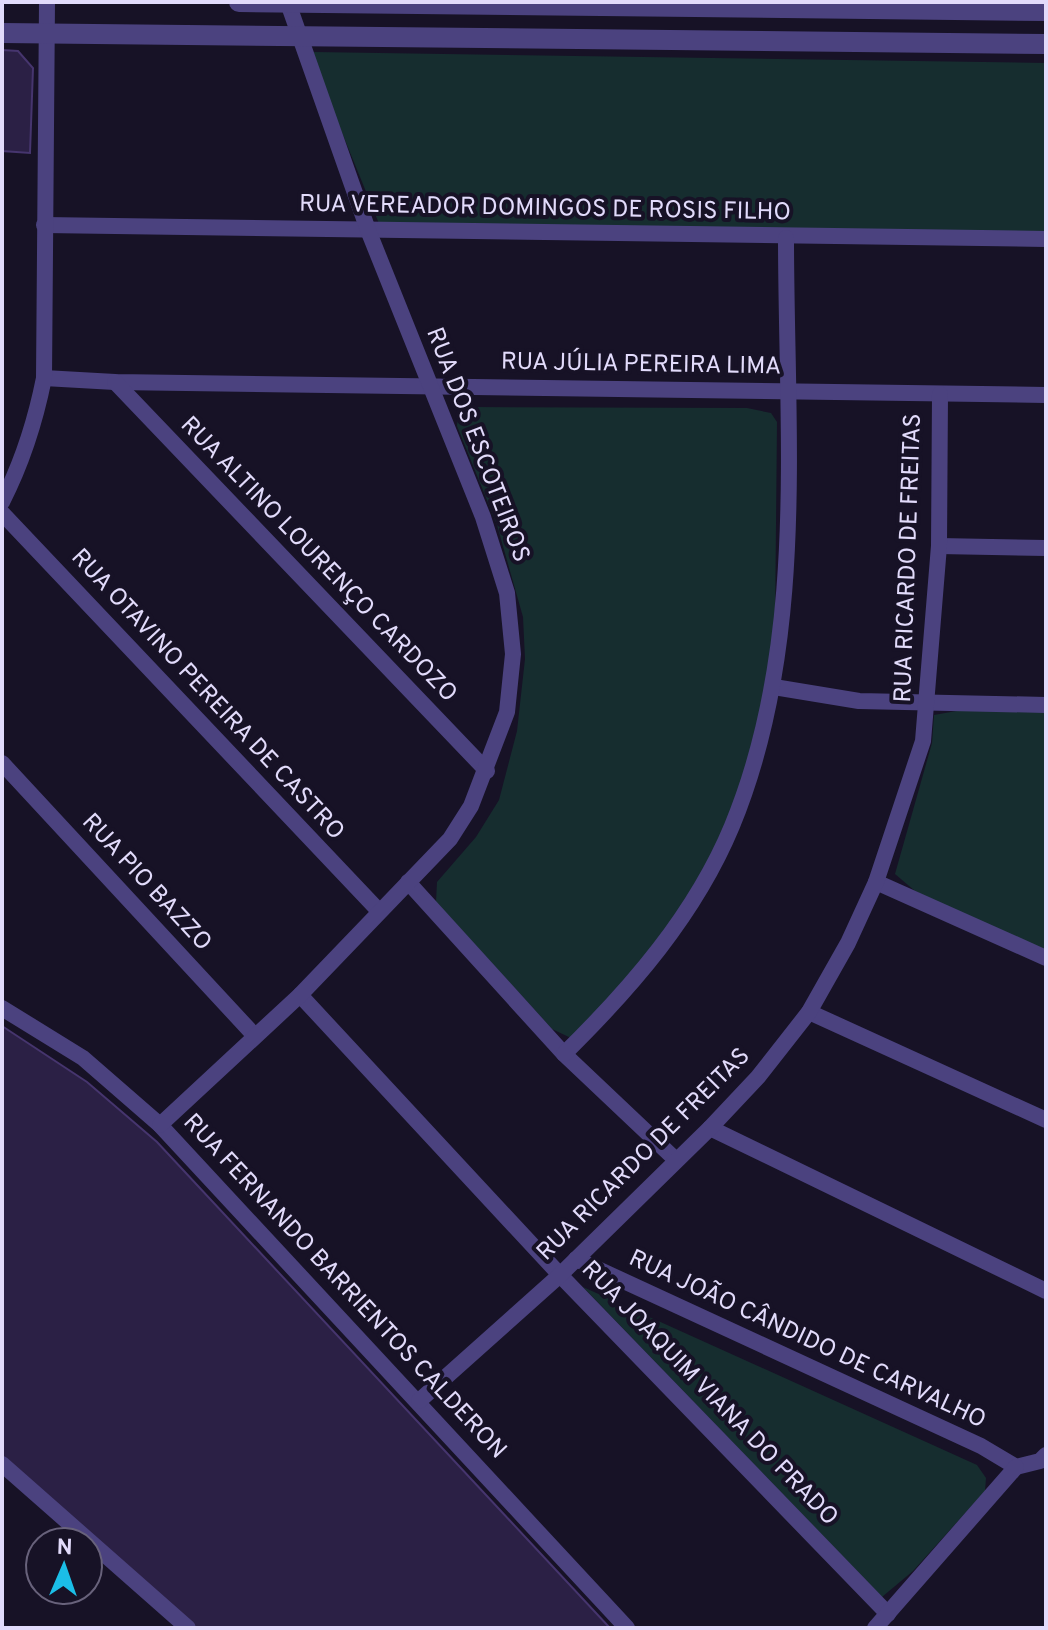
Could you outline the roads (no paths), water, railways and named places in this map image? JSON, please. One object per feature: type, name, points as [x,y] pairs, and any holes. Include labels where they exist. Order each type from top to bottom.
[{"type":"street","points":[[2,502],[21,465],[35,424],[44,378],[47,2]]},
{"type":"street","points":[[239,2],[1046,11]]},
{"type":"street","name":"RUA DOS ESCOTEIROS","points":[[160,1125],[300,995],[378,910],[450,839],[471,806],[487,771],[507,712],[513,654],[507,593],[483,517],[368,230],[288,3]]},
{"type":"street","points":[[2,33],[1046,44]]},
{"type":"street","name":"RUA VEREADOR DOMINGOS DE ROSIS FILHO","points":[[44,225],[786,238],[1046,239]]},
{"type":"street","points":[[564,1054],[654,957],[698,892],[732,826],[774,687],[787,519],[786,238]]},
{"type":"street","name":"RUA JÚLIA PEREIRA LIMA","points":[[44,378],[115,382],[1046,395]]},
{"type":"street","name":"RUA ALTINO LOURENÇO CARDOZO","points":[[115,382],[487,771]]},
{"type":"street","name":"RUA RICARDO DE FREITAS","points":[[419,1401],[560,1275],[758,1077],[809,1012],[848,943],[876,882],[911,786],[928,705],[939,546],[940,394]]},
{"type":"street","name":"RUA OTAVINO PEREIRA DE CASTRO","points":[[2,513],[378,910]]},
{"type":"street","points":[[939,546],[1046,548]]},
{"type":"street","points":[[774,687],[859,701],[928,705],[1046,705]]},
{"type":"street","name":"RUA PIO BAZZO","points":[[2,763],[255,1036]]},
{"type":"street","points":[[408,882],[564,1054],[676,1160]]},
{"type":"street","points":[[876,882],[1046,958]]},
{"type":"street","name":"RUA JOAQUIM VIANA DO PRADO","points":[[300,995],[560,1275],[888,1614]]},
{"type":"street","name":"RUA FERNANDO BARRIENTOS CALDERON","points":[[2,1008],[83,1058],[160,1125],[627,1628]]},
{"type":"street","points":[[809,1012],[1046,1120]]},
{"type":"street","points":[[710,1128],[1046,1291]]},
{"type":"street","name":"RUA JOÃO CÂNDIDO DE CARVALHO","points":[[576,1259],[981,1446],[1016,1467]]},
{"type":"street","points":[[875,1628],[1016,1467],[1040,1461],[1046,1455]]},
{"type":"street","points":[[2,1464],[188,1628]]}]
